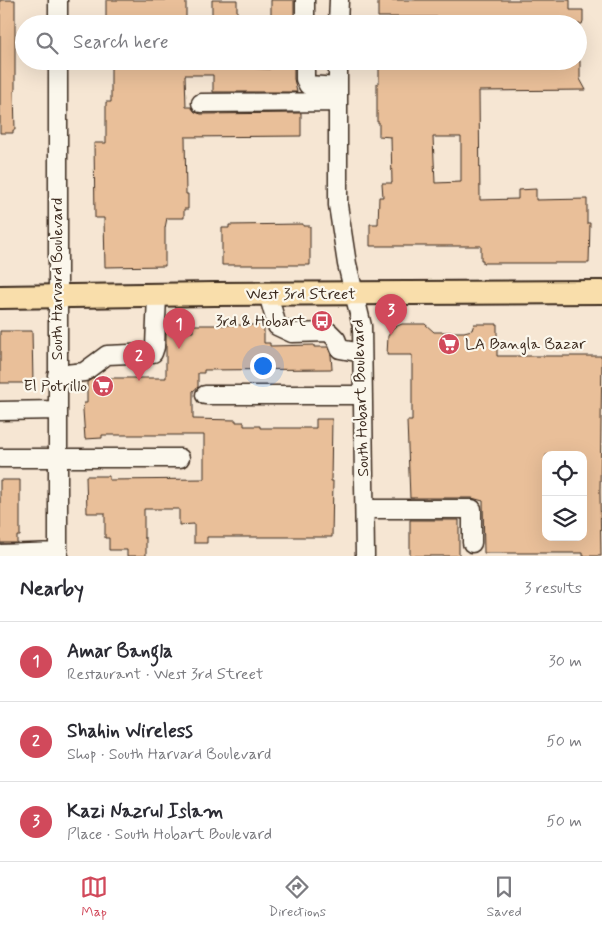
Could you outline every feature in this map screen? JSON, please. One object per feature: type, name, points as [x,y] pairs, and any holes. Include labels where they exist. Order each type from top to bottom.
[{"type":"main road","name":"West 3rd Street","points":[[0,297],[602,292]]},
{"type":"street","points":[[58,0],[58,15]]},
{"type":"street","points":[[306,0],[306,15]]},
{"type":"street","points":[[338,15],[339,0]]},
{"type":"street","name":"South Harvard Boulevard","points":[[58,70],[58,375],[44,410],[58,458],[58,554]]},
{"type":"street","points":[[306,70],[305,79],[308,85],[338,94]]},
{"type":"street","name":"South Hobart Boulevard","points":[[338,70],[338,205],[347,264],[362,322],[366,556]]},
{"type":"street","points":[[201,103],[338,94]]},
{"type":"street","points":[[268,294],[277,326],[292,333],[329,332],[336,339],[340,348],[362,353]]},
{"type":"street","points":[[58,375],[84,372],[107,355],[153,353],[155,347],[157,295]]},
{"type":"street","points":[[205,396],[363,395]]},
{"type":"street","points":[[0,411],[44,410]]},
{"type":"street","points":[[0,458],[180,458]]},
{"type":"street","points":[[365,509],[472,509],[472,543]]},
{"type":"street","points":[[0,554],[58,554]]},
{"type":"building","points":[[0,0],[15,0],[15,130],[13,130],[13,133],[0,133]]},
{"type":"building","points":[[106,0],[186,0],[186,15],[106,15]]},
{"type":"building","points":[[212,0],[237,0],[237,15],[212,15]]},
{"type":"building","points":[[271,0],[294,0],[294,15],[271,15]]},
{"type":"building","points":[[378,0],[570,0],[570,10],[583,10],[583,15],[378,15]]},
{"type":"building","points":[[111,70],[294,70],[297,92],[213,92],[213,75],[185,75],[186,107],[191,107],[195,112],[201,114],[301,113],[301,136],[185,137],[188,209],[184,209],[184,218],[167,218],[165,228],[165,266],[105,267],[104,218],[95,218],[94,143],[106,143],[106,102],[111,102]]},
{"type":"building","points":[[379,70],[580,70],[580,79],[586,90],[479,91],[480,200],[518,199],[518,190],[536,189],[536,200],[587,199],[587,223],[590,223],[589,263],[483,263],[483,260],[481,260],[481,246],[370,246],[370,224],[378,224],[379,197],[383,197],[382,183],[392,183],[391,137],[379,136],[379,122],[377,122],[377,83],[379,83]],"holes":[[[433,137],[461,137],[461,182],[435,183]]]},
{"type":"building","points":[[303,224],[303,226],[310,226],[310,265],[222,265],[222,228],[229,228],[229,225]]},
{"type":"building","points":[[402,324],[425,324],[434,332],[464,332],[472,330],[474,324],[497,324],[497,356],[602,356],[601,556],[583,556],[583,553],[484,553],[483,501],[472,498],[410,498],[407,421],[412,421],[412,355],[387,355],[388,336],[393,328]]},
{"type":"building","points":[[193,325],[264,325],[264,343],[270,343],[270,346],[314,345],[314,347],[328,347],[331,355],[332,369],[204,370],[204,373],[198,373],[198,387],[193,391],[193,419],[236,420],[236,422],[244,422],[244,426],[260,426],[260,428],[316,428],[316,419],[332,419],[332,537],[207,537],[207,543],[194,543],[194,524],[179,525],[179,509],[144,509],[146,556],[127,556],[127,550],[109,550],[109,538],[105,538],[105,513],[87,513],[86,476],[109,476],[109,480],[204,479],[204,435],[102,435],[102,438],[85,439],[83,410],[84,403],[87,403],[87,382],[94,378],[166,378],[166,332],[193,332]]},
{"type":"building","points":[[0,331],[32,331],[33,383],[0,383]]},
{"type":"building","points":[[0,480],[20,480],[20,536],[17,536],[17,543],[0,543]]},
{"type":"building","points":[[410,520],[459,520],[459,556],[410,556]]},
{"type":"place","name":"3rd & Hobart","points":[[322,321]]},
{"type":"place","name":"Kazi Nazrul Islam","points":[[391,335]]},
{"type":"place","name":"LA Bangla Bazar","points":[[449,344]]},
{"type":"place","name":"Amar Bangla","points":[[179,349]]},
{"type":"place","name":"Shahin Wireless","points":[[139,381]]},
{"type":"place","name":"El Potrillo","points":[[103,386]]}]
